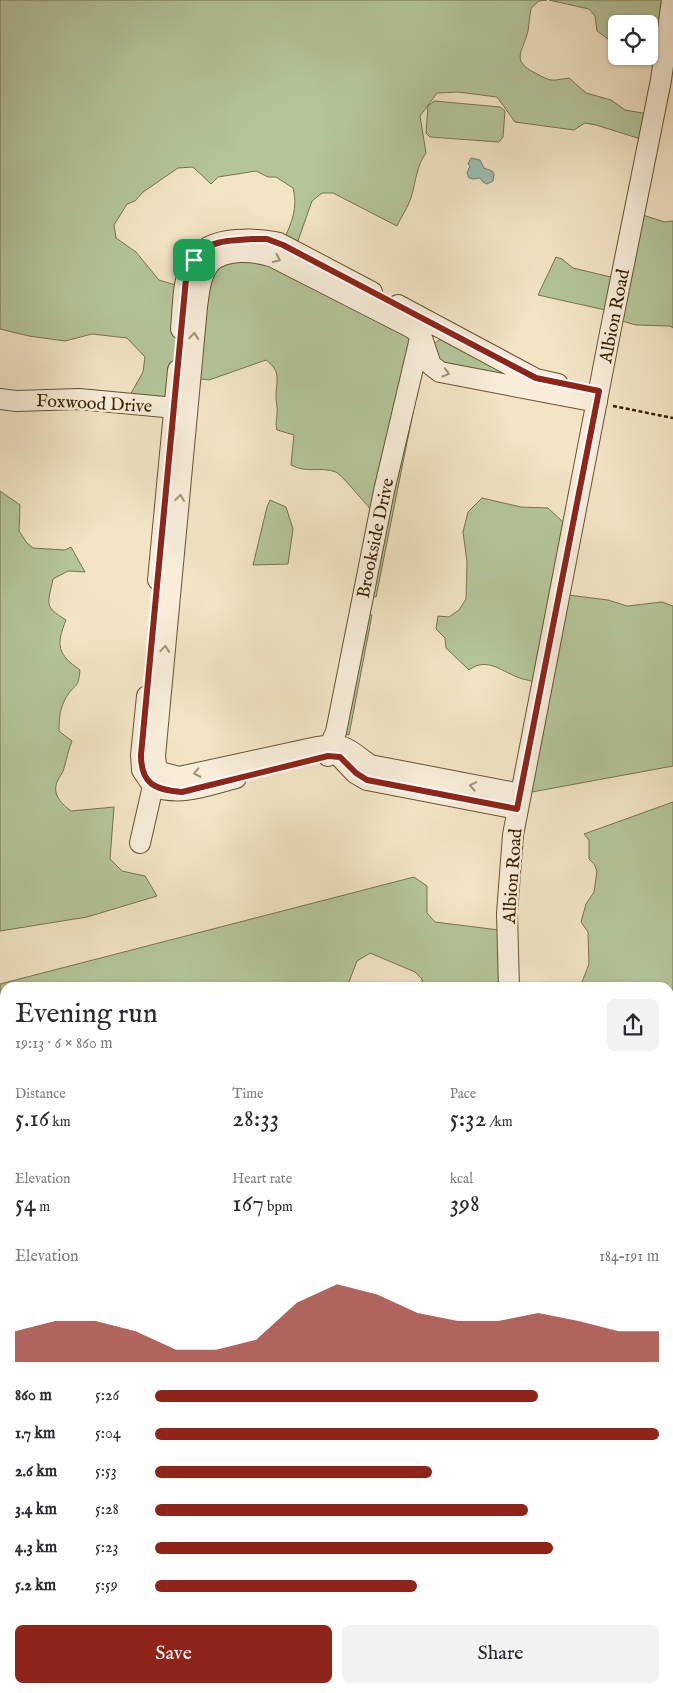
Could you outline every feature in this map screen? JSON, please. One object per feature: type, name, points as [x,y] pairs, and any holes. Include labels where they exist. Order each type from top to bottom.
[{"type":"street","name":"Albion Road","points":[[509,982],[507,913],[513,835],[661,80],[672,0]]},
{"type":"street","points":[[335,751],[179,777],[160,772],[156,765],[168,546],[192,291],[211,263],[233,254],[261,252],[412,328],[536,378],[598,396]]},
{"type":"street","points":[[429,334],[431,365],[440,372],[598,396]]},
{"type":"street","name":"Brookside Drive","points":[[335,751],[349,735],[429,334]]},
{"type":"street","name":"Foxwood Drive","points":[[0,399],[79,399],[181,409]]},
{"type":"street","points":[[168,546],[141,755],[142,770],[152,786],[162,790],[182,792],[335,751]]},
{"type":"street","points":[[335,751],[356,773],[367,780],[519,802]]},
{"type":"street","points":[[140,843],[152,786]]},
{"type":"path","points":[[598,396],[673,418]]},
{"type":"green space","points":[[0,0],[547,0],[539,1],[531,8],[528,31],[520,55],[520,60],[523,64],[551,80],[569,78],[586,93],[611,100],[625,110],[648,114],[644,140],[585,123],[574,130],[515,122],[497,97],[458,92],[437,93],[420,116],[426,153],[418,169],[410,201],[397,226],[333,193],[322,193],[312,201],[293,255],[363,292],[428,322],[422,368],[376,597],[363,595],[378,518],[336,472],[330,470],[308,470],[291,465],[294,435],[277,430],[277,377],[274,368],[266,360],[209,380],[202,379],[191,388],[190,394],[125,404],[143,372],[145,357],[127,338],[92,334],[65,341],[29,336],[0,329]],"holes":[[[193,167],[211,184],[218,177],[256,171],[268,177],[276,177],[293,188],[295,196],[294,212],[279,249],[194,272],[192,290],[159,280],[136,252],[116,238],[114,225],[127,204],[135,201],[143,192],[178,168]]]},
{"type":"green space","points":[[549,0],[669,0],[660,57],[658,57],[658,15],[608,15],[608,39],[597,31],[595,16],[589,9]]},
{"type":"green space","points":[[434,101],[500,107],[505,111],[503,137],[499,142],[430,137],[426,133],[428,106]]},
{"type":"green space","points":[[633,212],[665,222],[673,221],[673,328],[670,326],[636,325],[611,318],[610,311],[538,295],[556,257],[562,259],[573,268],[615,278]]},
{"type":"green space","points":[[442,338],[536,379],[440,372],[431,354],[435,343]]},
{"type":"green space","points":[[0,491],[20,505],[19,531],[27,543],[33,548],[65,550],[71,547],[85,572],[68,571],[53,579],[49,599],[50,607],[66,620],[60,643],[63,654],[80,670],[77,683],[67,696],[60,713],[59,731],[72,741],[63,770],[57,782],[57,795],[61,802],[71,811],[114,807],[110,859],[122,871],[145,876],[157,896],[87,917],[0,931]]},
{"type":"green space","points":[[482,498],[521,507],[548,508],[564,523],[560,594],[608,600],[627,606],[662,602],[673,606],[673,766],[521,794],[540,683],[520,678],[493,666],[475,666],[469,670],[446,648],[445,638],[436,629],[438,616],[449,617],[459,610],[466,599],[467,562],[463,532],[468,512]]},
{"type":"green space","points":[[270,500],[286,507],[293,529],[288,564],[253,565],[267,507]]},
{"type":"green space","points":[[359,613],[372,615],[349,735],[336,732]]},
{"type":"green space","points":[[673,802],[673,982],[582,982],[589,964],[588,932],[581,922],[586,904],[594,892],[597,871],[589,859],[589,840],[584,834]]},
{"type":"green space","points":[[414,877],[427,886],[427,913],[435,922],[507,931],[509,982],[422,982],[422,979],[415,972],[370,953],[357,961],[349,982],[8,982]]},
{"type":"water","points":[[471,158],[480,160],[484,168],[492,171],[494,174],[493,181],[487,184],[480,178],[469,178],[467,173]]},
{"type":"route","points":[[267,239],[283,245],[536,378],[599,391],[517,809],[367,780],[356,773],[340,757],[328,756],[182,792],[162,790],[152,786],[142,770],[141,755],[186,279],[194,260],[202,250],[212,244],[224,241],[267,239]]}]
